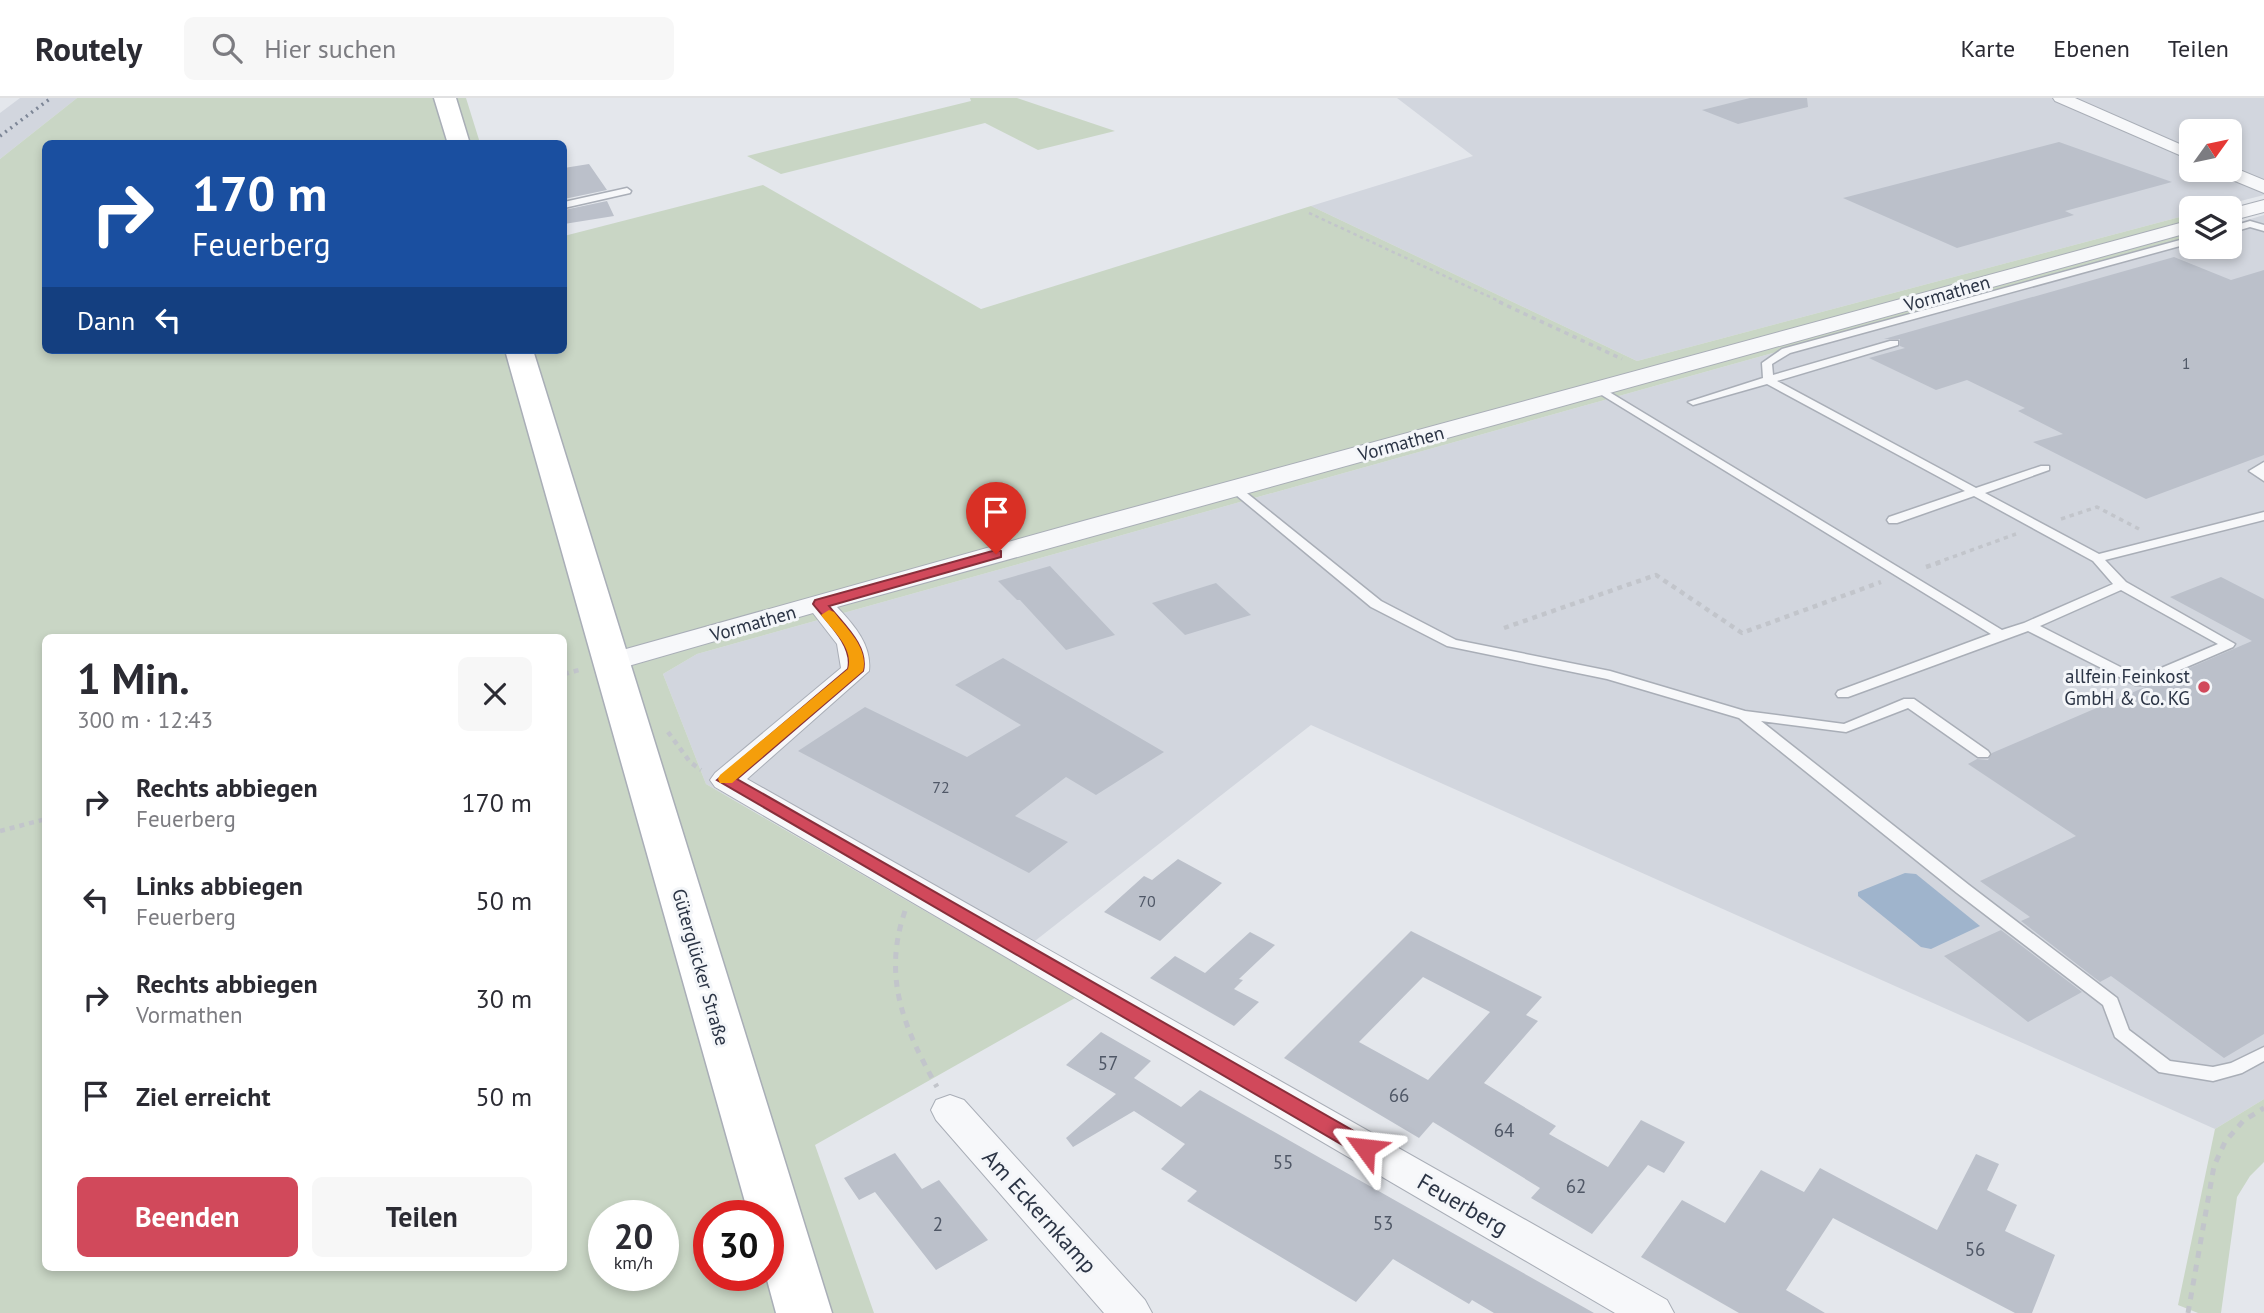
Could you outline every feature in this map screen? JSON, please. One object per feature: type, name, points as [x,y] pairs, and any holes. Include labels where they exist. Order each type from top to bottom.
[{"type":"street","points":[[445,98],[458,140]]},
{"type":"street","points":[[2061,98],[2179,150]]},
{"type":"street","points":[[2242,178],[2264,187]]},
{"type":"street","points":[[2242,212],[2264,206]]},
{"type":"street","name":"Vormathen","points":[[605,641],[820,604],[2179,229]]},
{"type":"street","name":"Güterglücker Straße","points":[[520,354],[804,1313]]},
{"type":"street","name":"Feuerberg","points":[[820,604],[854,648],[858,659],[855,671],[726,780],[1652,1313]]},
{"type":"street","name":"Am Eckernkamp","points":[[950,1110],[1129,1313]]},
{"type":"lane","points":[[567,204],[627,191]]},
{"type":"lane","points":[[2242,226],[2250,224],[2264,228]]},
{"type":"lane","points":[[1768,380],[1767,363],[1786,351],[2179,243]]},
{"type":"lane","points":[[1693,402],[1894,343]]},
{"type":"lane","points":[[1768,380],[2097,558],[2121,585],[2228,644],[2140,682],[2029,626]]},
{"type":"lane","points":[[1597,389],[2001,635]]},
{"type":"lane","points":[[2264,465],[2255,471],[2264,478]]},
{"type":"lane","points":[[1893,520],[2045,468]]},
{"type":"lane","points":[[1234,488],[1376,604],[1452,643],[1610,676],[1744,715],[1846,728],[1909,702],[1983,754]]},
{"type":"lane","points":[[2097,558],[2264,516]]},
{"type":"lane","points":[[1843,694],[2029,626],[2121,585]]},
{"type":"lane","points":[[1744,715],[1962,889],[2110,1002],[2121,1033],[2165,1068],[2214,1074],[2236,1068],[2264,1053]]},
{"type":"path","points":[[1309,213],[1655,374]]},
{"type":"path","points":[[1504,628],[1656,575],[1742,633],[2097,507],[2160,540]]},
{"type":"path","points":[[0,831],[42,819]]},
{"type":"path","points":[[915,888],[895,933],[892,979],[914,1045],[950,1110]]},
{"type":"path","points":[[2188,1313],[2214,1167],[2225,1142],[2243,1121],[2264,1108]]},
{"type":"shaded area","points":[[20,98],[77,98],[0,159],[0,113]]},
{"type":"shaded area","points":[[1397,98],[2264,98],[2264,195],[2242,201],[2242,196],[2179,196],[2179,217],[1637,361],[1311,206],[1473,156]]},
{"type":"shaded area","points":[[2264,215],[2264,1099],[2215,1129],[1311,725],[1012,959],[706,784],[663,674],[697,654],[2179,239],[2179,259],[2242,259],[2242,221]]},
{"type":"green space","points":[[77,98],[466,98],[479,140],[42,140],[42,354],[567,354],[567,235],[763,185],[981,309],[1311,206],[1637,361],[2179,217],[2179,239],[697,654],[663,674],[706,784],[1075,998],[815,1145],[874,1313],[0,1313],[0,159]]},
{"type":"green space","points":[[970,98],[1017,98],[1115,131],[1038,150],[985,123],[781,174],[747,156],[971,101]]},
{"type":"green space","points":[[2264,1099],[2264,1162],[2250,1176],[2237,1197],[2221,1313],[2198,1313],[2178,1305],[2215,1129]]},
{"type":"water","points":[[1905,873],[1916,874],[1980,926],[1931,949],[1921,947],[1858,896],[1858,892]]},
{"type":"building","points":[[1750,98],[1807,98],[1808,107],[1738,124],[1702,110]]},
{"type":"building","points":[[2059,142],[2172,182],[2065,211],[2074,215],[1957,248],[1843,198]]},
{"type":"building","points":[[589,164],[607,190],[567,198],[567,168]]},
{"type":"building","points":[[607,201],[614,216],[567,224],[567,209]]},
{"type":"building","points":[[2174,257],[2231,280],[2264,270],[2264,455],[2146,499],[2033,442],[2063,434],[2018,411],[2025,408],[1967,380],[1936,390],[1869,358],[1905,348],[1900,346],[1900,339],[1884,339]]},
{"type":"building","points":[[1050,566],[1115,635],[1066,650],[1020,600],[998,581]]},
{"type":"building","points":[[2221,577],[2264,599],[2264,1034],[2224,1058],[2111,976],[2100,982],[2021,921],[2030,917],[1980,881],[2076,836],[1968,764],[1977,759],[1988,760],[1992,753],[2252,641],[2170,597]]},
{"type":"building","points":[[1216,583],[1251,615],[1185,635],[1152,603]]},
{"type":"building","points":[[1003,658],[1164,752],[1096,795],[1066,777],[1015,816],[1068,842],[1029,873],[798,751],[865,707],[967,757],[1021,725],[955,685]]},
{"type":"building","points":[[1178,859],[1222,883],[1160,941],[1104,912],[1144,876],[1152,880]]},
{"type":"building","points":[[2001,930],[2082,992],[2028,1022],[1944,956]]},
{"type":"building","points":[[1411,931],[1542,997],[1526,1015],[1538,1021],[1484,1083],[1556,1126],[1549,1134],[1608,1167],[1641,1120],[1685,1142],[1664,1173],[1648,1165],[1592,1234],[1531,1198],[1540,1188],[1433,1122],[1419,1138],[1284,1058]],"holes":[[[1423,977],[1490,1012],[1428,1080],[1359,1042]]]},
{"type":"building","points":[[1250,932],[1275,945],[1239,979],[1243,980],[1234,989],[1259,1002],[1234,1026],[1150,978],[1175,956],[1205,973]]},
{"type":"building","points":[[1101,1032],[1151,1061],[1134,1078],[1181,1107],[1200,1090],[1594,1313],[1494,1313],[1472,1300],[1469,1304],[1393,1259],[1356,1302],[1187,1201],[1197,1191],[1161,1169],[1185,1144],[1134,1111],[1073,1147],[1066,1138],[1116,1094],[1066,1065]]},
{"type":"building","points":[[895,1153],[922,1189],[939,1180],[988,1240],[936,1270],[875,1192],[859,1200],[844,1178]]},
{"type":"building","points":[[1976,1154],[1999,1164],[1987,1190],[2017,1205],[2005,1231],[2055,1255],[2032,1313],[2015,1313],[1833,1218],[1786,1290],[1825,1313],[1739,1313],[1641,1257],[1682,1200],[1725,1223],[1761,1170],[1804,1192],[1820,1168],[1937,1230]]},
{"type":"railway","points":[[0,136],[51,98]]},
{"type":"slow traffic","points":[[726,779],[855,671],[858,659],[854,648],[829,615]]},
{"type":"place","name":"allfein Feinkost GmbH & Co. KG","points":[[2204,687]]},
{"type":"route","points":[[996,554],[820,604],[854,648],[858,659],[855,671],[726,780],[1365,1148]]}]
